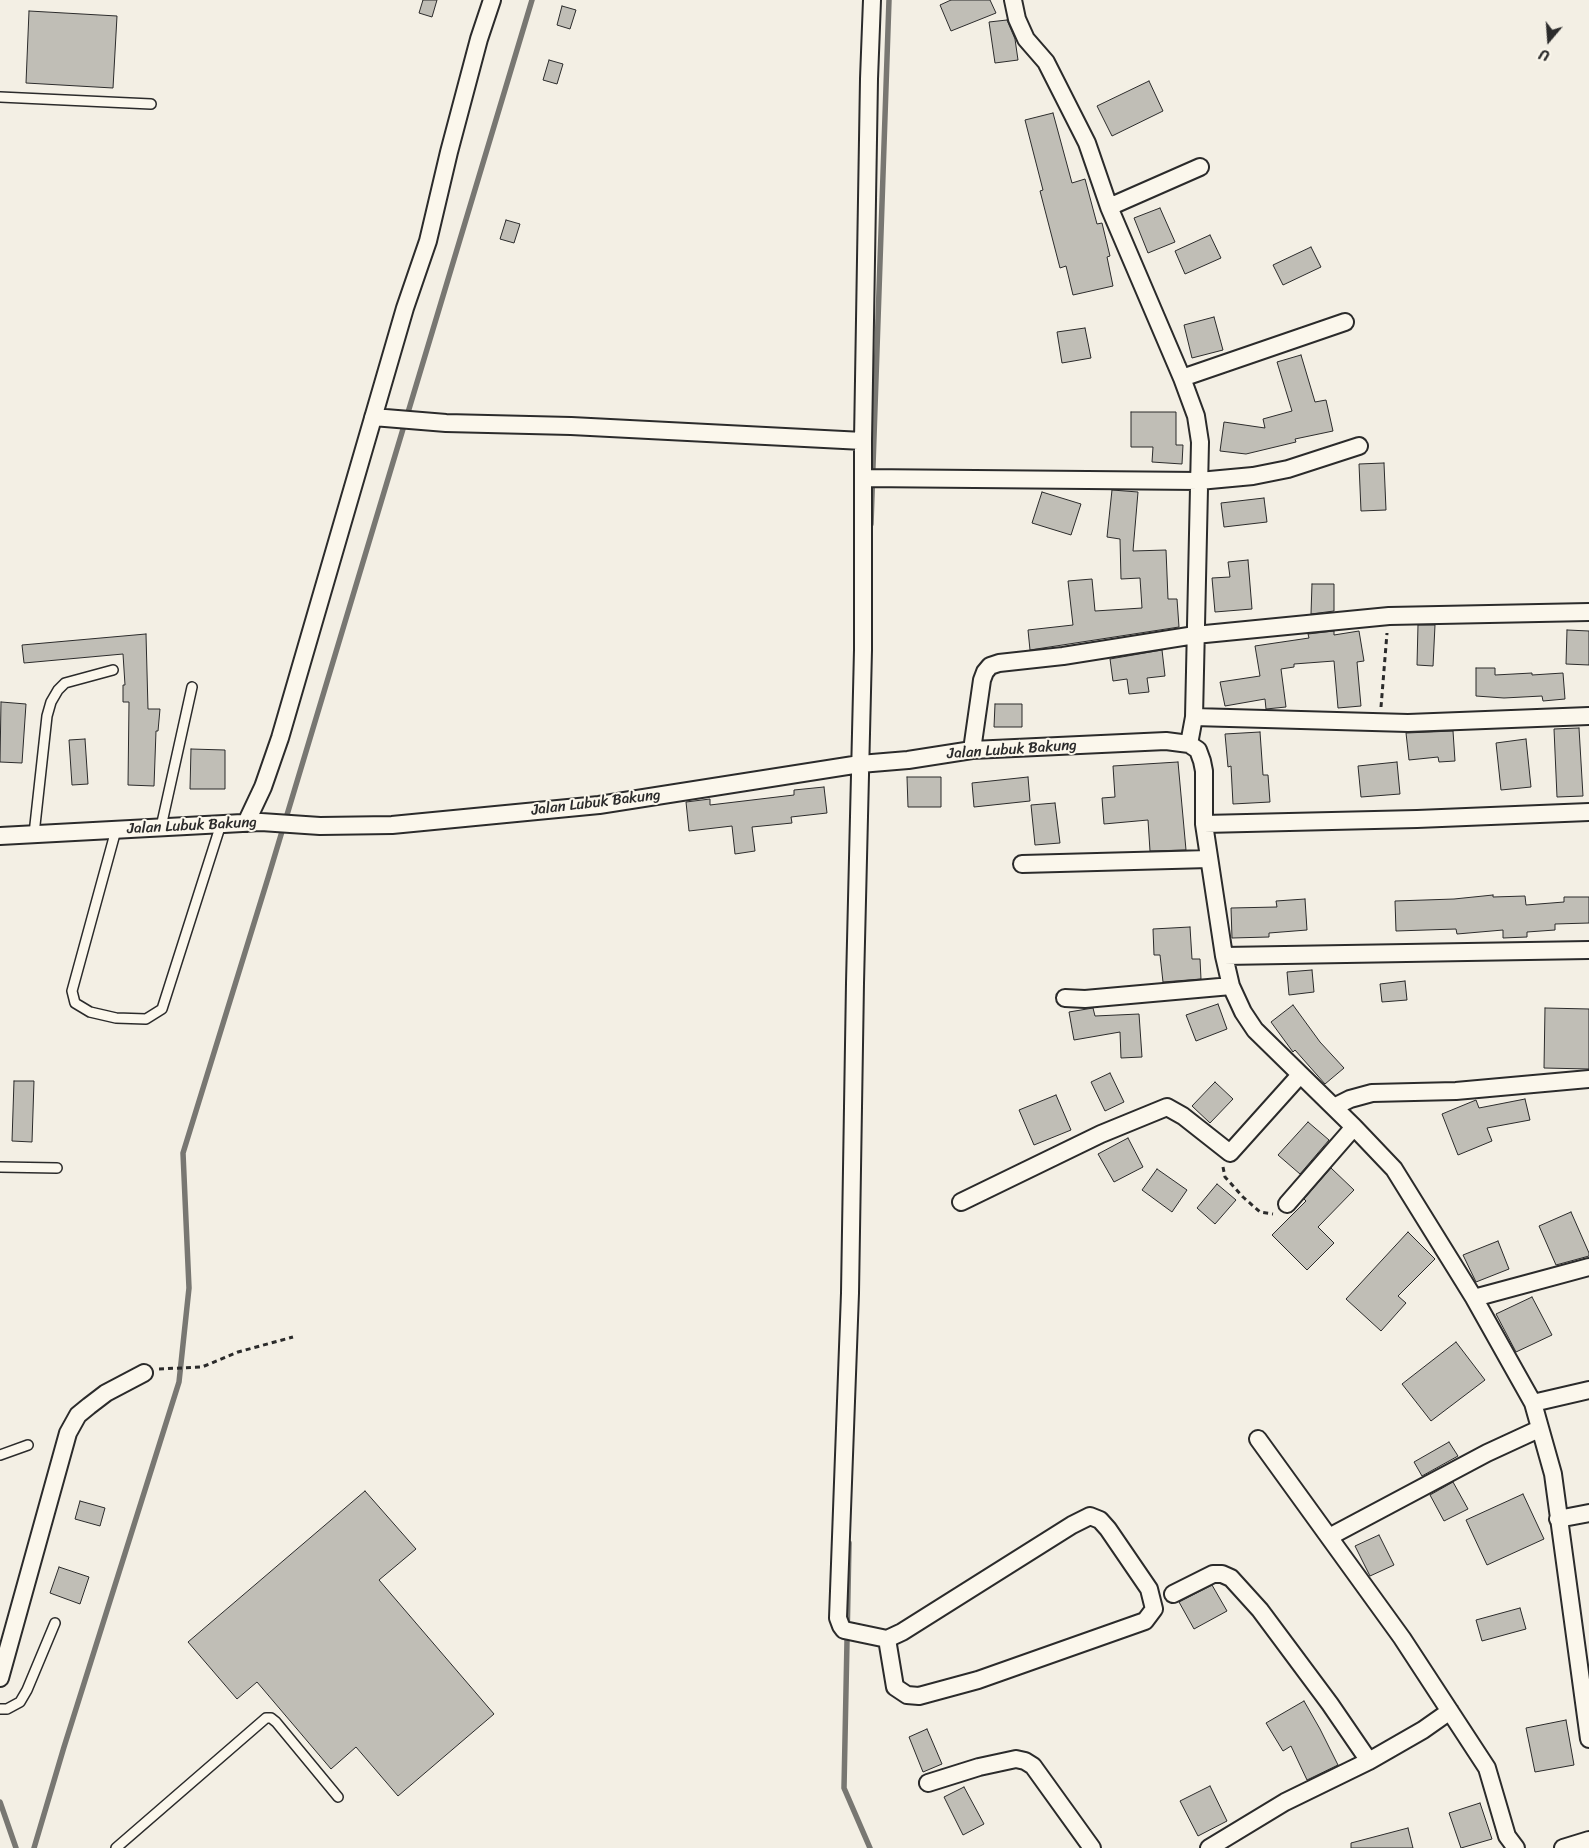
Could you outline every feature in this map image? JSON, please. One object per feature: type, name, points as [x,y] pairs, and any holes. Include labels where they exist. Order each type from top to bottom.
[{"type":"street","points":[[254,822],[263,787],[280,738],[379,417],[405,308],[428,242],[454,133],[479,39],[492,0]]},
{"type":"street","points":[[872,0],[863,441],[866,478],[850,1293],[838,1618],[840,1626],[844,1630],[855,1634],[882,1639],[902,1632],[1072,1525],[1090,1516],[1100,1520],[1108,1529],[1149,1589],[1154,1609],[1144,1620],[978,1680],[919,1696],[907,1695],[895,1687],[882,1639]]},
{"type":"street","points":[[1013,0],[1017,19],[1026,39],[1046,62],[1083,135],[1109,207],[1182,378],[1196,416],[1200,442],[1194,717],[1190,744],[1198,750],[1204,771],[1204,824],[1224,956],[1231,986],[1243,1012],[1255,1030],[1394,1169],[1474,1298],[1533,1403],[1552,1474],[1587,1712],[1589,1739]]},
{"type":"street","points":[[1109,207],[1200,167]]},
{"type":"street","points":[[1182,378],[1345,322]]},
{"type":"street","points":[[379,417],[429,422],[570,426],[863,441]]},
{"type":"street","points":[[866,478],[1199,481],[1253,476],[1288,469],[1359,446]]},
{"type":"street","points":[[972,750],[982,680],[990,666],[999,663],[1054,657],[1195,635],[1389,616],[1589,612]]},
{"type":"street","points":[[1194,717],[1408,723],[1589,716]]},
{"type":"street","name":"Jalan Lubuk Bakung","points":[[0,836],[254,822],[320,826],[392,825],[599,805],[861,764],[908,760],[972,750],[1166,741],[1190,744]]},
{"type":"street","points":[[1204,824],[1417,819],[1589,812]]},
{"type":"street","points":[[1022,864],[1209,859]]},
{"type":"street","points":[[1224,956],[1589,950]]},
{"type":"street","points":[[1065,998],[1085,999],[1231,986]]},
{"type":"street","points":[[961,1202],[1101,1134],[1167,1107],[1183,1116],[1230,1153],[1300,1075]]},
{"type":"street","points":[[1334,1107],[1350,1099],[1372,1092],[1456,1090],[1589,1079]]},
{"type":"street","points":[[1287,1204],[1354,1127]]},
{"type":"street","points":[[1474,1298],[1589,1266]]},
{"type":"street","points":[[0,1678],[68,1433],[78,1415],[100,1397],[144,1373]]},
{"type":"street","points":[[1533,1403],[1589,1390]]},
{"type":"street","points":[[1329,1537],[1487,1453],[1539,1429]]},
{"type":"street","points":[[1258,1439],[1402,1638],[1487,1768],[1507,1836],[1516,1848]]},
{"type":"street","points":[[1558,1519],[1589,1513]]},
{"type":"street","points":[[1173,1594],[1214,1574],[1222,1574],[1231,1578],[1260,1610],[1330,1704],[1369,1762]]},
{"type":"street","points":[[1210,1848],[1285,1802],[1369,1762],[1423,1730],[1450,1711]]},
{"type":"street","points":[[928,1783],[979,1767],[1016,1759],[1025,1762],[1032,1766],[1092,1848]]},
{"type":"street","points":[[1563,1848],[1589,1840]]},
{"type":"lane","points":[[0,97],[151,104]]},
{"type":"lane","points":[[34,834],[47,716],[52,702],[58,690],[65,683],[113,670]]},
{"type":"lane","points":[[161,827],[192,687]]},
{"type":"lane","points":[[116,830],[72,991],[75,1003],[90,1012],[116,1018],[146,1019],[162,1009],[221,824]]},
{"type":"lane","points":[[0,1167],[57,1168]]},
{"type":"lane","points":[[0,1455],[28,1445]]},
{"type":"lane","points":[[0,1710],[20,1702],[55,1624]]},
{"type":"lane","points":[[116,1848],[266,1718],[271,1718],[280,1726],[338,1797]]},
{"type":"path","points":[[1379,722],[1389,616]]},
{"type":"path","points":[[1230,1153],[1224,1163],[1223,1171],[1230,1184],[1243,1198],[1260,1212],[1268,1214],[1277,1214],[1287,1204]]},
{"type":"path","points":[[161,1369],[202,1367],[238,1352],[293,1337]]},
{"type":"building","points":[[423,0],[437,0],[432,17],[419,13]]},
{"type":"building","points":[[951,0],[990,0],[996,13],[951,31],[940,5]]},
{"type":"building","points":[[562,6],[576,10],[570,29],[557,25]]},
{"type":"building","points":[[29,11],[117,16],[113,88],[26,83]]},
{"type":"building","points":[[1007,20],[1015,39],[1018,60],[995,63],[989,22]]},
{"type":"building","points":[[549,60],[563,64],[557,84],[543,80]]},
{"type":"building","points":[[1149,81],[1163,111],[1112,136],[1097,106]]},
{"type":"building","points":[[1053,113],[1072,183],[1085,179],[1097,224],[1102,223],[1110,256],[1107,257],[1113,286],[1073,295],[1066,266],[1060,268],[1040,191],[1043,190],[1025,120]]},
{"type":"building","points":[[1160,208],[1175,242],[1148,253],[1134,218]]},
{"type":"building","points":[[506,220],[520,224],[514,243],[500,239]]},
{"type":"building","points":[[1210,235],[1221,258],[1185,274],[1175,251]]},
{"type":"building","points":[[1311,247],[1321,267],[1283,285],[1273,265]]},
{"type":"building","points":[[1214,317],[1223,350],[1192,358],[1184,325]]},
{"type":"building","points":[[1085,328],[1091,358],[1062,363],[1057,332]]},
{"type":"building","points":[[1301,355],[1315,402],[1326,400],[1333,431],[1295,439],[1296,442],[1246,454],[1220,451],[1224,422],[1265,428],[1263,419],[1292,411],[1277,362]]},
{"type":"building","points":[[1131,412],[1176,412],[1176,445],[1183,445],[1182,464],[1152,462],[1153,447],[1131,447]]},
{"type":"building","points":[[1384,463],[1386,510],[1361,511],[1359,464]]},
{"type":"building","points":[[1112,490],[1138,492],[1133,551],[1166,550],[1168,599],[1177,599],[1179,627],[1030,650],[1028,630],[1073,625],[1068,581],[1092,579],[1095,611],[1142,608],[1140,578],[1121,579],[1120,539],[1107,537]]},
{"type":"building","points":[[1042,492],[1081,504],[1071,535],[1032,523]]},
{"type":"building","points":[[1264,498],[1267,522],[1224,527],[1221,503]]},
{"type":"building","points":[[1248,560],[1252,609],[1215,612],[1212,578],[1230,577],[1228,562]]},
{"type":"building","points":[[1312,584],[1334,584],[1334,611],[1311,614]]},
{"type":"building","points":[[1418,625],[1435,625],[1433,666],[1417,665]]},
{"type":"building","points":[[1567,630],[1589,631],[1589,665],[1566,664]]},
{"type":"building","points":[[1334,631],[1334,635],[1359,631],[1364,661],[1357,662],[1361,706],[1338,708],[1334,661],[1294,664],[1294,667],[1281,669],[1286,707],[1266,709],[1265,699],[1225,706],[1220,682],[1260,676],[1255,646],[1309,638],[1308,634]]},
{"type":"building","points":[[146,634],[148,709],[160,709],[158,731],[156,731],[154,786],[128,785],[129,702],[123,702],[123,685],[125,685],[123,654],[24,663],[22,645]]},
{"type":"building","points":[[1162,650],[1165,676],[1147,678],[1149,692],[1129,694],[1127,679],[1113,681],[1110,659]]},
{"type":"building","points":[[1476,668],[1495,668],[1495,675],[1563,673],[1565,699],[1543,701],[1542,696],[1504,698],[1476,696]]},
{"type":"building","points":[[1,702],[26,704],[22,763],[0,762]]},
{"type":"building","points":[[995,704],[1022,704],[1022,727],[994,727]]},
{"type":"building","points":[[1579,728],[1583,796],[1557,797],[1554,729]]},
{"type":"building","points":[[1453,731],[1455,761],[1439,762],[1438,757],[1409,760],[1406,733]]},
{"type":"building","points":[[1260,732],[1263,775],[1268,775],[1270,802],[1233,804],[1231,766],[1228,767],[1225,734]]},
{"type":"building","points":[[85,739],[88,784],[72,785],[69,740]]},
{"type":"building","points":[[1526,739],[1531,787],[1501,790],[1496,743]]},
{"type":"building","points":[[191,749],[225,750],[225,789],[190,789]]},
{"type":"building","points":[[1178,762],[1186,850],[1150,851],[1148,820],[1104,824],[1102,798],[1115,797],[1113,766]]},
{"type":"building","points":[[1397,762],[1400,794],[1361,797],[1358,766]]},
{"type":"building","points":[[907,777],[941,777],[941,807],[908,807]]},
{"type":"building","points":[[1028,777],[1030,801],[974,807],[972,783]]},
{"type":"building","points":[[824,787],[827,813],[791,817],[792,823],[752,827],[755,851],[735,854],[732,826],[689,831],[686,802],[710,799],[710,805],[794,795],[794,790]]},
{"type":"building","points":[[1055,803],[1060,843],[1035,845],[1031,805]]},
{"type":"building","points":[[1493,895],[1493,897],[1525,896],[1526,905],[1564,902],[1564,897],[1589,897],[1589,923],[1555,924],[1555,930],[1527,932],[1527,937],[1503,938],[1503,930],[1457,934],[1456,929],[1396,931],[1395,901],[1454,899]]},
{"type":"building","points":[[1305,899],[1307,930],[1269,933],[1269,937],[1232,938],[1231,908],[1277,907],[1276,901]]},
{"type":"building","points":[[1190,927],[1192,959],[1200,959],[1201,979],[1163,982],[1160,955],[1154,955],[1153,929]]},
{"type":"building","points":[[1312,970],[1314,992],[1289,995],[1287,972]]},
{"type":"building","points":[[1405,981],[1407,1000],[1382,1002],[1380,984]]},
{"type":"building","points":[[1218,1004],[1227,1029],[1196,1041],[1186,1015]]},
{"type":"building","points":[[1293,1005],[1320,1042],[1344,1068],[1325,1084],[1295,1050],[1293,1052],[1271,1022]]},
{"type":"building","points":[[1093,1008],[1095,1016],[1139,1014],[1142,1057],[1121,1058],[1120,1032],[1074,1040],[1069,1012]]},
{"type":"building","points":[[1545,1008],[1589,1009],[1589,1069],[1544,1068]]},
{"type":"building","points":[[1110,1073],[1124,1102],[1105,1111],[1091,1082]]},
{"type":"building","points":[[14,1081],[34,1081],[32,1142],[12,1141]]},
{"type":"building","points":[[1215,1082],[1233,1099],[1210,1123],[1192,1106]]},
{"type":"building","points":[[1056,1095],[1071,1130],[1034,1145],[1019,1110]]},
{"type":"building","points":[[1525,1099],[1530,1120],[1487,1128],[1492,1141],[1458,1155],[1442,1114],[1476,1100],[1479,1108]]},
{"type":"building","points":[[1308,1122],[1329,1140],[1300,1174],[1278,1155]]},
{"type":"building","points":[[1128,1138],[1143,1167],[1114,1182],[1098,1154]]},
{"type":"building","points":[[1331,1168],[1354,1190],[1318,1227],[1334,1243],[1307,1270],[1272,1235],[1306,1201],[1304,1199]]},
{"type":"building","points":[[1157,1169],[1187,1190],[1172,1212],[1142,1190]]},
{"type":"building","points":[[1217,1184],[1236,1200],[1215,1224],[1197,1208]]},
{"type":"building","points":[[1571,1212],[1589,1256],[1556,1265],[1539,1226]]},
{"type":"building","points":[[1408,1232],[1435,1259],[1398,1296],[1406,1303],[1381,1331],[1346,1299]]},
{"type":"building","points":[[1498,1241],[1509,1269],[1476,1282],[1463,1255]]},
{"type":"building","points":[[1532,1297],[1552,1335],[1516,1352],[1496,1314]]},
{"type":"building","points":[[1456,1342],[1485,1380],[1431,1421],[1402,1384]]},
{"type":"building","points":[[1449,1442],[1458,1456],[1422,1476],[1414,1462]]},
{"type":"building","points":[[1453,1482],[1468,1509],[1444,1521],[1430,1495]]},
{"type":"building","points":[[365,1491],[416,1549],[379,1580],[494,1714],[398,1796],[356,1747],[331,1769],[257,1682],[237,1699],[188,1642]]},
{"type":"building","points":[[1523,1494],[1544,1539],[1487,1565],[1466,1520]]},
{"type":"building","points":[[80,1501],[105,1508],[100,1526],[75,1519]]},
{"type":"building","points":[[1379,1535],[1394,1565],[1370,1576],[1355,1546]]},
{"type":"building","points":[[59,1567],[89,1577],[80,1604],[50,1593]]},
{"type":"building","points":[[1212,1585],[1227,1611],[1194,1629],[1179,1602]]},
{"type":"building","points":[[1520,1608],[1526,1629],[1482,1641],[1476,1620]]},
{"type":"building","points":[[1304,1701],[1338,1765],[1307,1780],[1291,1746],[1283,1751],[1266,1723]]},
{"type":"building","points":[[1566,1720],[1574,1765],[1535,1772],[1526,1728]]},
{"type":"building","points":[[927,1729],[942,1764],[923,1772],[909,1737]]},
{"type":"building","points":[[1210,1786],[1227,1821],[1198,1836],[1180,1801]]},
{"type":"building","points":[[964,1787],[984,1824],[963,1835],[944,1797]]},
{"type":"building","points":[[1480,1803],[1492,1839],[1461,1848],[1449,1813]]},
{"type":"building","points":[[1408,1828],[1413,1848],[1351,1848],[1351,1843]]},
{"type":"waterway","points":[[34,1848],[179,1382],[189,1288],[183,1153],[268,878],[532,0]]},
{"type":"waterway","points":[[871,524],[889,0]]},
{"type":"waterway","points":[[849,1543],[844,1788],[870,1848]]},
{"type":"waterway","points":[[0,1802],[16,1848]]}]
